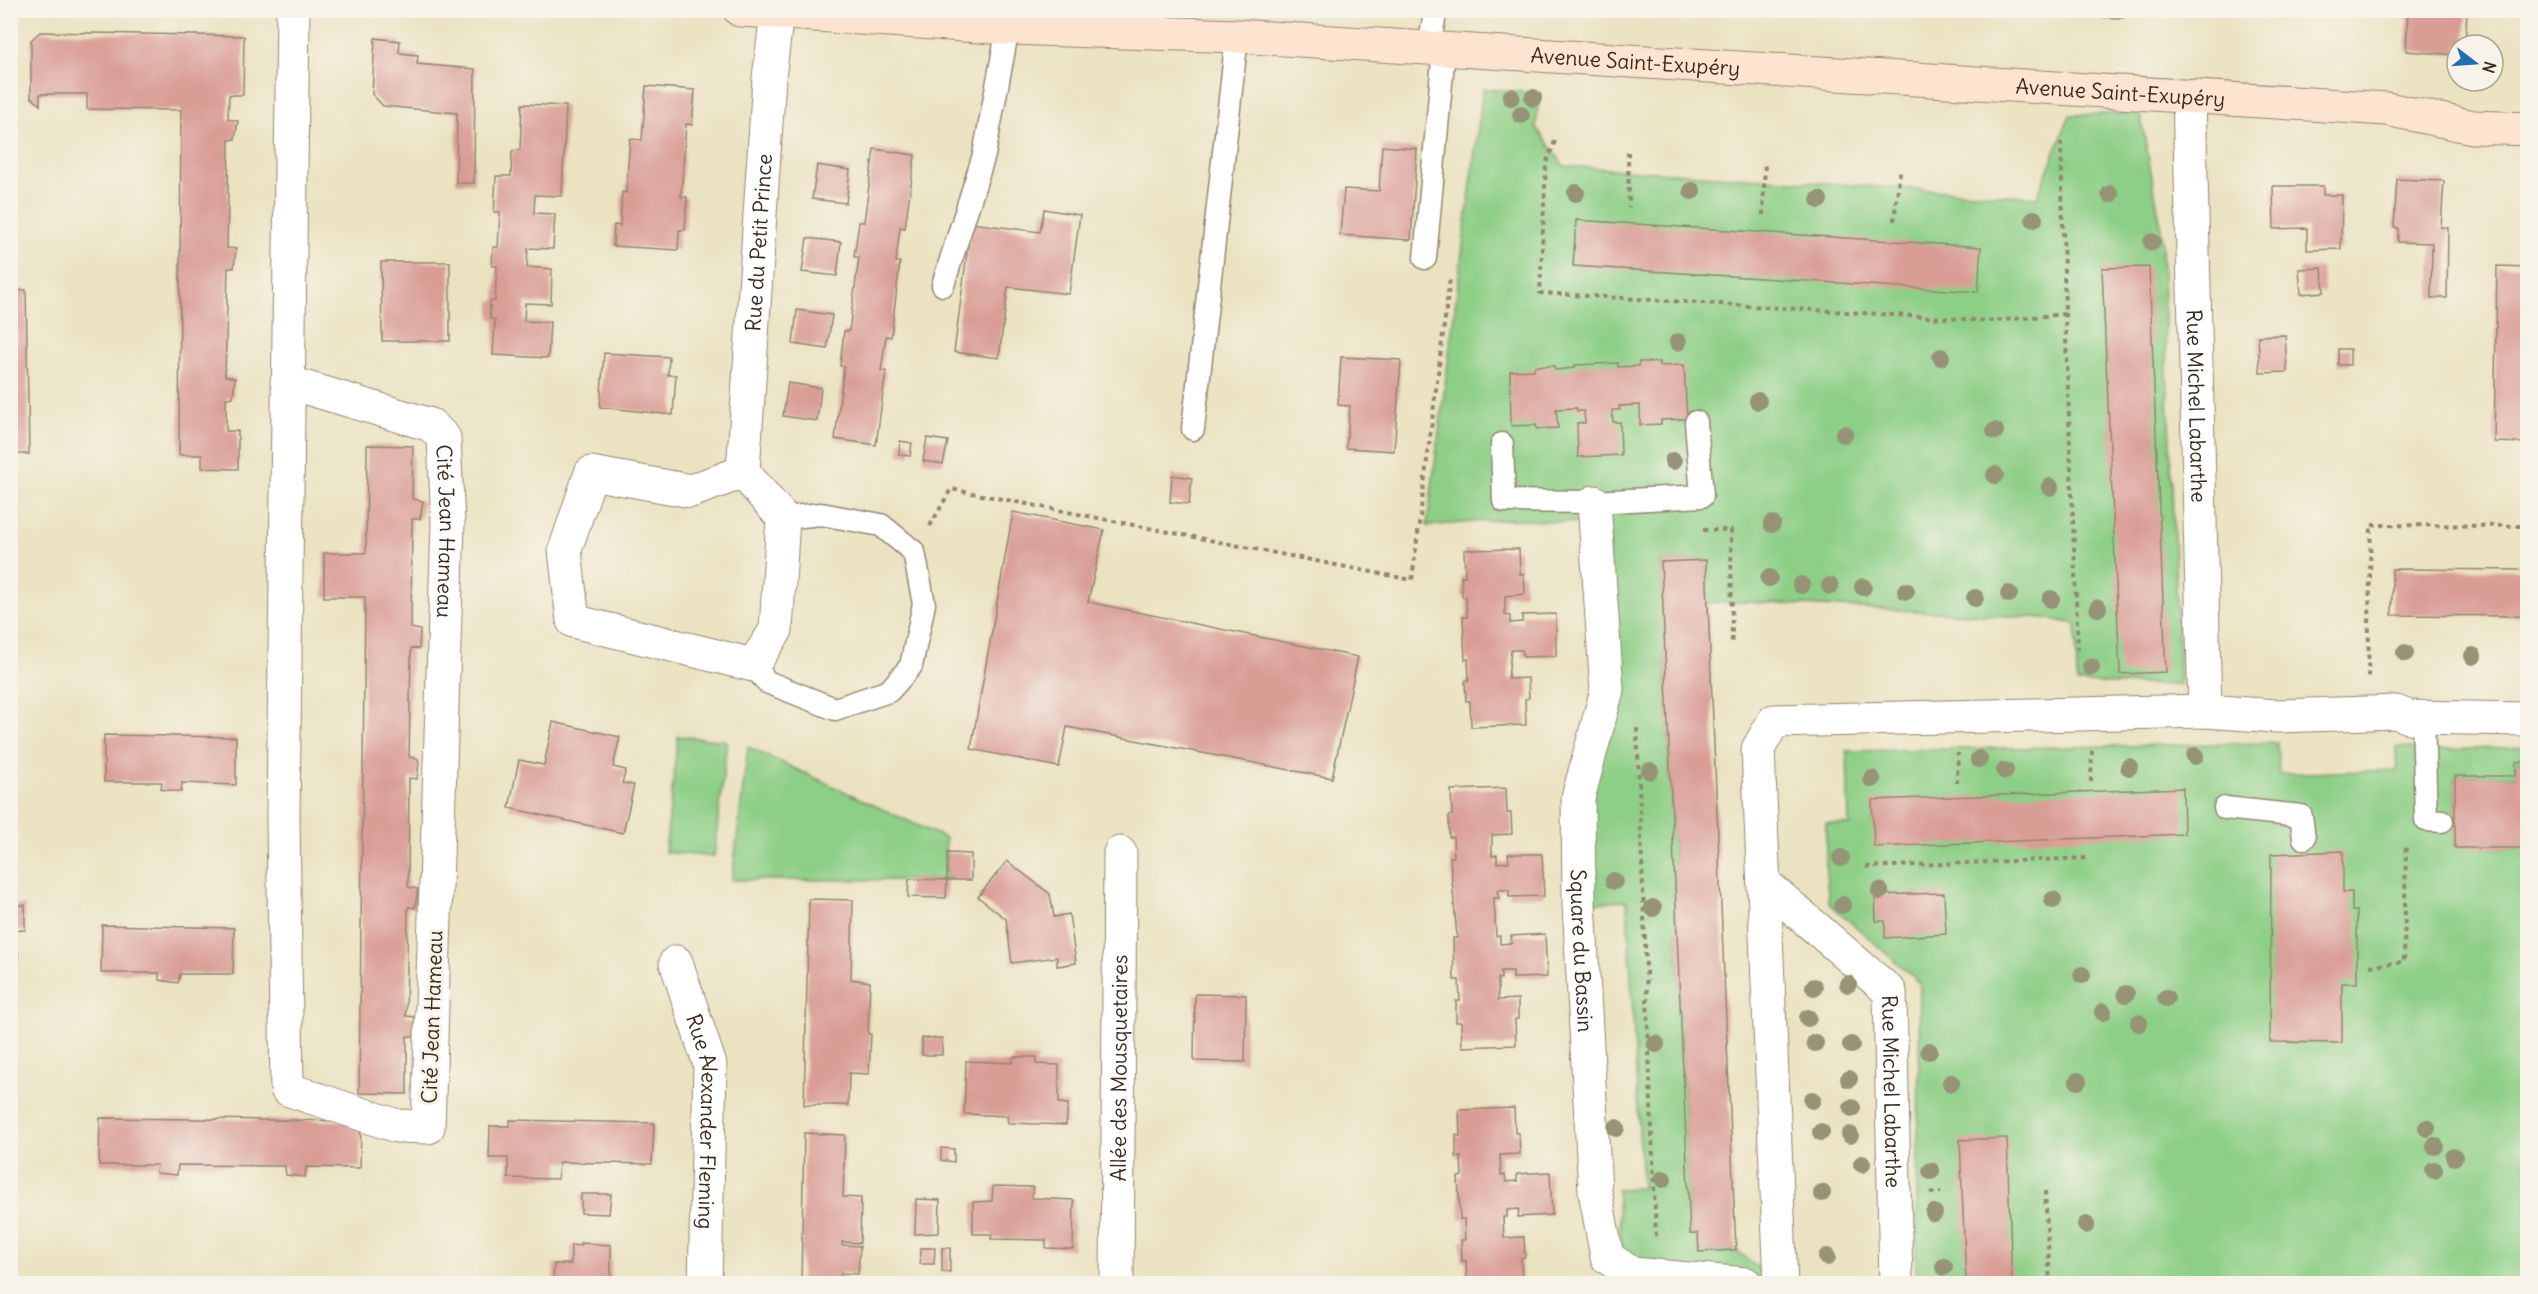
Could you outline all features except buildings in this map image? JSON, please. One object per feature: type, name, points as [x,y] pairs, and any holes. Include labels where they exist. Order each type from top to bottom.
[{"type":"main road","name":"Avenue Saint-Exupéry","points":[[740,10],[1008,28],[1237,36],[2387,109],[2473,127],[2528,129]]},
{"type":"street","name":"Cité Jean Hameau","points":[[287,382],[431,424],[444,438],[448,524],[428,1127],[397,1126],[287,1089],[284,817],[287,382],[293,10]]},
{"type":"street","name":"Rue du Petit Prince","points":[[743,472],[769,78],[777,13]]},
{"type":"street","name":"Rue Michel Labarthe","points":[[2189,98],[2205,711]]},
{"type":"street","points":[[743,472],[783,519],[776,630],[753,665],[573,621],[565,550],[591,473],[691,491],[743,472]]},
{"type":"street","name":"Square du Bassin","points":[[1594,502],[1607,690],[1578,798],[1579,904],[1595,1191],[1607,1257],[1632,1274],[1746,1284]]},
{"type":"street","points":[[1781,1284],[1758,749],[1774,721],[2205,711],[2276,716],[2396,712],[2409,717],[2528,719]]},
{"type":"street","name":"Allée des Mousquetaires","points":[[1117,1284],[1120,853]]},
{"type":"street","name":"Rue Michel Labarthe","points":[[1764,883],[1890,992],[1896,1284]]},
{"type":"street","name":"Rue Alexander Fleming","points":[[676,962],[710,1065],[705,1284]]},
{"type":"lane","points":[[1425,258],[1436,10]]},
{"type":"lane","points":[[943,285],[984,156],[1008,28]]},
{"type":"lane","points":[[1193,429],[1237,36]]},
{"type":"lane","points":[[1502,444],[1504,501],[1594,502],[1702,496],[1696,422]]},
{"type":"lane","points":[[753,665],[767,682],[835,709],[889,692],[911,666],[924,604],[914,552],[881,525],[821,514],[783,519]]},
{"type":"lane","points":[[2423,717],[2426,820],[2442,820]]},
{"type":"lane","points":[[2224,808],[2301,816],[2304,838]]},
{"type":"path","points":[[1555,141],[1546,164],[1540,293],[1992,321],[2065,314]]},
{"type":"path","points":[[2061,142],[2078,650]]},
{"type":"path","points":[[1628,152],[1629,207]]},
{"type":"path","points":[[1763,215],[1765,162]]},
{"type":"path","points":[[1894,221],[1900,171]]},
{"type":"path","points":[[914,552],[951,489],[1412,580],[1451,275]]},
{"type":"path","points":[[2368,713],[2371,525],[2528,526]]},
{"type":"path","points":[[1697,530],[1731,530],[1732,644]]},
{"type":"path","points":[[1636,720],[1658,1276]]},
{"type":"path","points":[[2370,966],[2404,962],[2406,834]]},
{"type":"path","points":[[1866,867],[2087,858]]},
{"type":"path","points":[[2045,1191],[2050,1284]]},
{"type":"green space","points":[[1483,89],[1539,93],[1536,127],[1564,166],[2037,197],[2070,115],[2140,113],[2161,226],[2180,685],[2077,683],[2076,624],[2045,618],[1746,602],[1708,603],[1706,560],[1661,562],[1690,1234],[1698,1234],[1699,1252],[1736,1250],[1777,1283],[1624,1283],[1617,1189],[1642,1188],[1627,901],[1592,903],[1592,796],[1611,525],[1510,519],[1427,526]]},
{"type":"green space","points":[[678,736],[727,741],[714,857],[665,852]]},
{"type":"green space","points":[[2277,743],[2279,774],[2397,770],[2396,747],[2438,750],[2527,747],[2527,762],[2516,762],[2516,776],[2455,776],[2455,847],[2527,848],[2527,1283],[1916,1283],[1920,983],[1829,903],[1826,873],[1826,823],[1849,825],[1847,751]]},
{"type":"green space","points":[[748,747],[945,838],[947,880],[732,880]]}]
